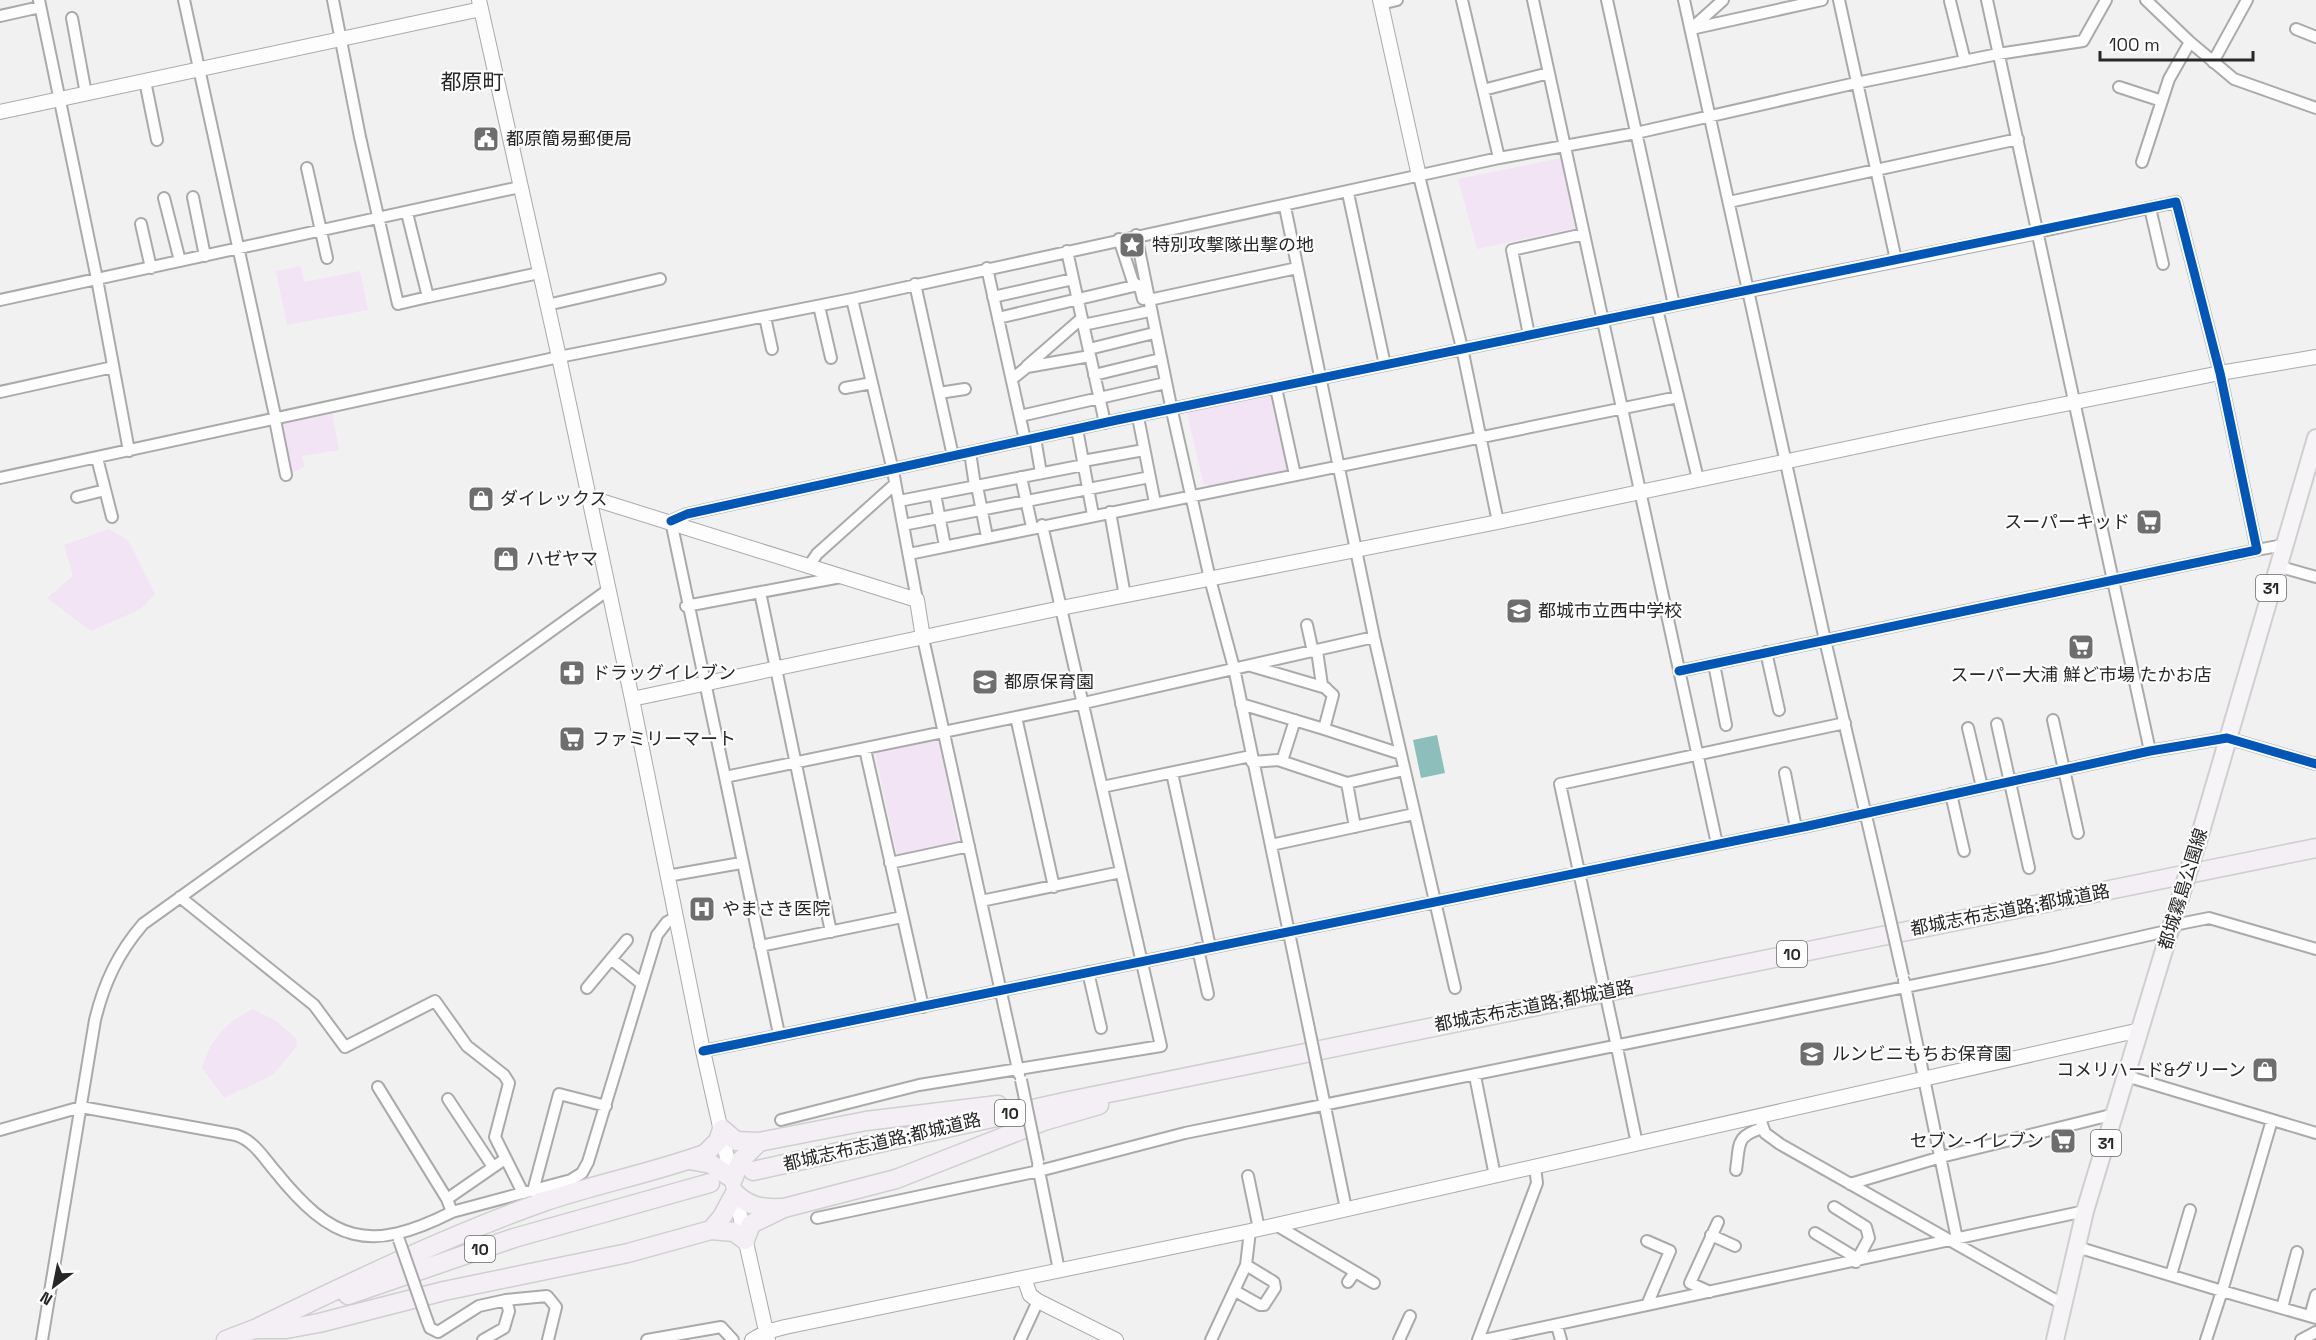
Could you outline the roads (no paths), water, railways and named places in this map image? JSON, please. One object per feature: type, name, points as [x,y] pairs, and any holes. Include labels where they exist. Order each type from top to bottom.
[{"type":"highway","name":"都城志布志道路;都城道路","points":[[753,1171],[971,1121],[2316,848]]},
{"type":"highway","points":[[255,1329],[420,1250],[488,1223],[554,1199],[689,1160],[712,1149],[722,1129],[736,1141],[759,1142],[866,1120],[1012,1104],[1269,1060]]},
{"type":"highway","points":[[255,1329],[286,1329],[319,1323],[444,1291],[628,1253],[711,1230],[734,1232],[746,1240],[751,1224],[784,1208],[896,1179],[1044,1121],[1269,1060]]},
{"type":"highway","points":[[711,1230],[722,1217],[741,1160],[759,1142]]},
{"type":"highway","points":[[689,1160],[711,1164],[734,1186],[742,1200],[757,1207],[784,1208]]},
{"type":"highway","name":"10","points":[[226,1340],[469,1252],[710,1183]]},
{"type":"main road","name":"都城霧島公園線","points":[[2059,1339],[2064,1305],[2085,1211],[2199,838],[2316,438]]},
{"type":"street","points":[[184,0],[286,475]]},
{"type":"street","points":[[333,0],[360,137],[398,304],[539,273]]},
{"type":"street","points":[[1397,0],[1380,2],[1419,176],[1462,348],[1498,522]]},
{"type":"street","points":[[1462,0],[1499,158]]},
{"type":"street","points":[[1533,0],[1717,844]]},
{"type":"street","points":[[1607,0],[1674,305]]},
{"type":"street","points":[[1684,0],[1824,640],[1904,981],[1941,1157],[1953,1240]]},
{"type":"street","points":[[1691,29],[1723,0]]},
{"type":"street","points":[[1691,29],[1822,0]]},
{"type":"street","points":[[1839,0],[1896,260]]},
{"type":"street","points":[[1987,0],[2150,752]]},
{"type":"street","points":[[0,478],[559,357],[819,306],[1119,239],[1285,207],[1499,158],[1565,148],[1636,133],[1856,82],[1998,54],[2083,41],[2106,0]]},
{"type":"street","points":[[2146,0],[2190,42],[2234,79],[2248,86],[2316,108]]},
{"type":"street","points":[[2213,62],[2247,0]]},
{"type":"street","points":[[1950,1],[1965,61]]},
{"type":"street","points":[[0,16],[39,4],[97,279],[129,451]]},
{"type":"street","points":[[0,112],[342,39],[480,5],[519,187],[559,357],[632,699],[703,1051],[767,1336]]},
{"type":"street","points":[[72,18],[86,94]]},
{"type":"street","points":[[2296,29],[2316,37]]},
{"type":"street","points":[[2142,162],[2169,79],[2190,42]]},
{"type":"street","points":[[1483,90],[1549,73]]},
{"type":"street","points":[[145,81],[157,140]]},
{"type":"street","points":[[2119,87],[2162,101]]},
{"type":"street","points":[[1729,202],[2018,139]]},
{"type":"street","points":[[306,168],[327,258]]},
{"type":"street","points":[[0,300],[519,187]]},
{"type":"street","points":[[1348,193],[1386,365]]},
{"type":"street","points":[[193,196],[205,256]]},
{"type":"street","points":[[164,198],[180,261]]},
{"type":"street","points":[[671,521],[687,514],[1138,417],[1168,407],[1276,388],[2176,202],[2220,372],[2257,550]]},
{"type":"street","points":[[1285,207],[1374,638],[1455,988]]},
{"type":"street","points":[[2150,208],[2163,264]]},
{"type":"street","points":[[406,213],[428,297]]},
{"type":"street","points":[[141,224],[151,268]]},
{"type":"street","points":[[1529,335],[1512,250],[1584,234]]},
{"type":"street","points":[[1136,236],[1168,407]]},
{"type":"street","points":[[1119,239],[1133,282],[1138,285],[1234,668],[1346,1209]]},
{"type":"street","points":[[1067,252],[1105,423]]},
{"type":"street","points":[[987,268],[1020,416],[1041,473]]},
{"type":"street","points":[[1149,300],[1297,268]]},
{"type":"street","points":[[547,305],[660,279]]},
{"type":"street","points":[[993,297],[1073,279]]},
{"type":"street","points":[[915,284],[953,456]]},
{"type":"street","points":[[998,318],[1078,301],[1138,285]]},
{"type":"street","points":[[852,299],[893,471],[923,638],[946,733],[1021,1080],[1059,1270]]},
{"type":"street","points":[[819,306],[831,358]]},
{"type":"street","points":[[1657,309],[1698,479]]},
{"type":"street","points":[[1012,379],[1083,321],[1145,312]]},
{"type":"street","points":[[765,317],[772,349]]},
{"type":"street","points":[[1027,367],[1090,352],[1150,334]]},
{"type":"street","points":[[632,699],[1061,608],[1498,522],[2220,372],[2316,357]]},
{"type":"street","points":[[1094,375],[1156,360]]},
{"type":"street","points":[[0,392],[113,367]]},
{"type":"street","points":[[845,388],[872,383]]},
{"type":"street","points":[[1020,416],[1161,384]]},
{"type":"street","points":[[1276,388],[1295,475]]},
{"type":"street","points":[[939,393],[965,389]]},
{"type":"street","points":[[909,554],[1037,526],[1678,397]]},
{"type":"street","points":[[1138,417],[1155,503]]},
{"type":"street","points":[[1077,429],[1093,515]]},
{"type":"street","points":[[899,501],[1144,450]]},
{"type":"street","points":[[970,452],[987,537]]},
{"type":"street","points":[[97,458],[112,517]]},
{"type":"street","points":[[782,1120],[919,1085],[1018,1068],[1092,1059],[1161,1046],[1061,608],[1021,477]]},
{"type":"street","points":[[903,525],[1149,477]]},
{"type":"street","points":[[809,566],[817,554],[895,484]]},
{"type":"street","points":[[77,497],[105,490]]},
{"type":"street","points":[[935,494],[945,546]]},
{"type":"street","points":[[588,497],[671,521],[917,600]]},
{"type":"street","points":[[1110,512],[1125,596]]},
{"type":"street","points":[[671,521],[686,606],[725,777],[741,863],[779,1034]]},
{"type":"street","points":[[1679,671],[2283,545]]},
{"type":"street","points":[[2277,566],[2316,577]]},
{"type":"street","points":[[686,606],[841,577]]},
{"type":"street","points":[[42,1340],[95,1020],[102,990],[112,967],[143,924],[608,590]]},
{"type":"street","points":[[760,592],[831,932]]},
{"type":"street","points":[[1307,625],[1322,685],[1334,695],[1324,729]]},
{"type":"street","points":[[725,777],[1084,704],[1234,668],[1374,638]]},
{"type":"street","points":[[1766,652],[1779,710]]},
{"type":"street","points":[[1714,664],[1726,724]]},
{"type":"street","points":[[1249,665],[1326,688]]},
{"type":"street","points":[[1241,704],[1401,754]]},
{"type":"street","points":[[1016,717],[1054,887]]},
{"type":"street","points":[[1282,761],[1295,720]]},
{"type":"street","points":[[2053,720],[2078,833]]},
{"type":"street","points":[[1637,1144],[1560,784],[1845,723]]},
{"type":"street","points":[[1997,724],[2029,868]]},
{"type":"street","points":[[1968,728],[1982,787]]},
{"type":"street","points":[[703,1051],[1796,828],[2150,752],[2228,738],[2316,764]]},
{"type":"street","points":[[865,749],[923,1007]]},
{"type":"street","points":[[1102,787],[1252,759],[1282,761],[1347,783],[1404,770]]},
{"type":"street","points":[[1172,773],[1210,947]]},
{"type":"street","points":[[1785,773],[1796,828]]},
{"type":"street","points":[[1347,783],[1355,827]]},
{"type":"street","points":[[1951,794],[1964,851]]},
{"type":"street","points":[[1271,845],[1414,814]]},
{"type":"street","points":[[890,863],[969,846]]},
{"type":"street","points":[[668,876],[741,863]]},
{"type":"street","points":[[981,902],[1121,872]]},
{"type":"street","points":[[180,897],[314,1005],[345,1047],[435,1001],[467,1046],[504,1075],[509,1083],[495,1137],[506,1159],[528,1192]]},
{"type":"street","points":[[760,946],[902,916]]},
{"type":"street","points":[[0,1130],[81,1107],[248,1139],[294,1195],[318,1217],[339,1229],[377,1239],[398,1237],[452,1212],[571,1180],[582,1173],[588,1162],[606,1106],[657,935],[667,922],[676,917]]},
{"type":"street","points":[[817,1218],[1185,1133],[1617,1047],[1904,981],[2173,923],[2210,918],[2316,949]]},
{"type":"street","points":[[587,988],[627,940]]},
{"type":"street","points":[[1198,949],[1208,993]]},
{"type":"street","points":[[611,959],[642,984]]},
{"type":"street","points":[[1088,972],[1101,1028]]},
{"type":"street","points":[[752,1340],[1059,1270],[1275,1226],[1637,1144],[1761,1122],[1923,1080],[2140,1030]]},
{"type":"street","points":[[1475,1076],[1495,1176]]},
{"type":"street","points":[[2126,1076],[2316,1133]]},
{"type":"street","points":[[378,1087],[447,1200],[452,1212]]},
{"type":"street","points":[[528,1192],[559,1094],[606,1106]]},
{"type":"street","points":[[448,1099],[493,1167]]},
{"type":"street","points":[[1850,1184],[1941,1157],[2115,1114]]},
{"type":"street","points":[[2206,1340],[2272,1120]]},
{"type":"street","points":[[1736,1170],[1740,1139],[1761,1122]]},
{"type":"street","points":[[1761,1122],[1765,1133],[1780,1144],[1953,1240],[2064,1305]]},
{"type":"street","points":[[447,1200],[506,1159]]},
{"type":"street","points":[[1478,1340],[1537,1183],[1535,1167]]},
{"type":"street","points":[[1211,1340],[1246,1265],[1255,1230],[1248,1176]]},
{"type":"street","points":[[1834,1207],[1866,1227],[1869,1238],[1857,1260]]},
{"type":"street","points":[[2171,1275],[2190,1210]]},
{"type":"street","points":[[1484,1340],[1528,1336],[1557,1326],[1647,1305],[2085,1211]]},
{"type":"street","points":[[1711,1292],[1690,1283],[1718,1222]]},
{"type":"street","points":[[1275,1226],[1374,1283]]},
{"type":"street","points":[[1815,1233],[1857,1260]]},
{"type":"street","points":[[1712,1235],[1735,1246]]},
{"type":"street","points":[[398,1237],[430,1328],[438,1332],[479,1306],[506,1299],[547,1296],[556,1307],[548,1340]]},
{"type":"street","points":[[1647,1241],[1670,1251],[1647,1305]]},
{"type":"street","points":[[2077,1246],[2313,1317],[2316,1295]]},
{"type":"street","points":[[2282,1308],[2297,1252]]},
{"type":"street","points":[[1234,1291],[1264,1305],[1275,1288],[1274,1282],[1246,1265]]},
{"type":"street","points":[[1348,1282],[1355,1272]]},
{"type":"street","points":[[1024,1278],[1030,1295],[1038,1301],[1116,1340]]},
{"type":"street","points":[[483,1340],[504,1328],[509,1311],[506,1299]]},
{"type":"street","points":[[1020,1340],[1038,1301]]},
{"type":"street","points":[[1399,1340],[1410,1316]]},
{"type":"street","points":[[1557,1326],[1561,1340]]},
{"type":"street","points":[[647,1340],[722,1328],[733,1340]]},
{"type":"street","points":[[2301,1340],[2316,1332]]},
{"type":"water","points":[[1437,735],[1445,773],[1421,778],[1413,740]]},
{"type":"place","name":"都原簡易郵便局","points":[[486,139]]},
{"type":"place","name":"特別攻撃隊出撃の地","points":[[1132,245]]},
{"type":"place","name":"ダイレックス","points":[[481,499]]},
{"type":"place","name":"スーパーキッド","points":[[2149,522]]},
{"type":"place","name":"ハゼヤマ","points":[[506,559]]},
{"type":"place","name":"都城市立西中学校","points":[[1519,611]]},
{"type":"place","name":"スーパー大浦 鮮ど市場 たかお店","points":[[2081,647]]},
{"type":"place","name":"ドラッグイレブン","points":[[572,673]]},
{"type":"place","name":"都原保育園","points":[[985,682]]},
{"type":"place","name":"ファミリーマート","points":[[572,739]]},
{"type":"place","name":"やまさき医院","points":[[702,909]]},
{"type":"place","name":"ルンビニもちお保育園","points":[[1812,1054]]},
{"type":"place","name":"コメリハード&グリーン","points":[[2265,1070]]},
{"type":"place","name":"セブン-イレブン","points":[[2063,1141]]},
{"type":"district","name":"都原町","points":[[472,82]]}]
